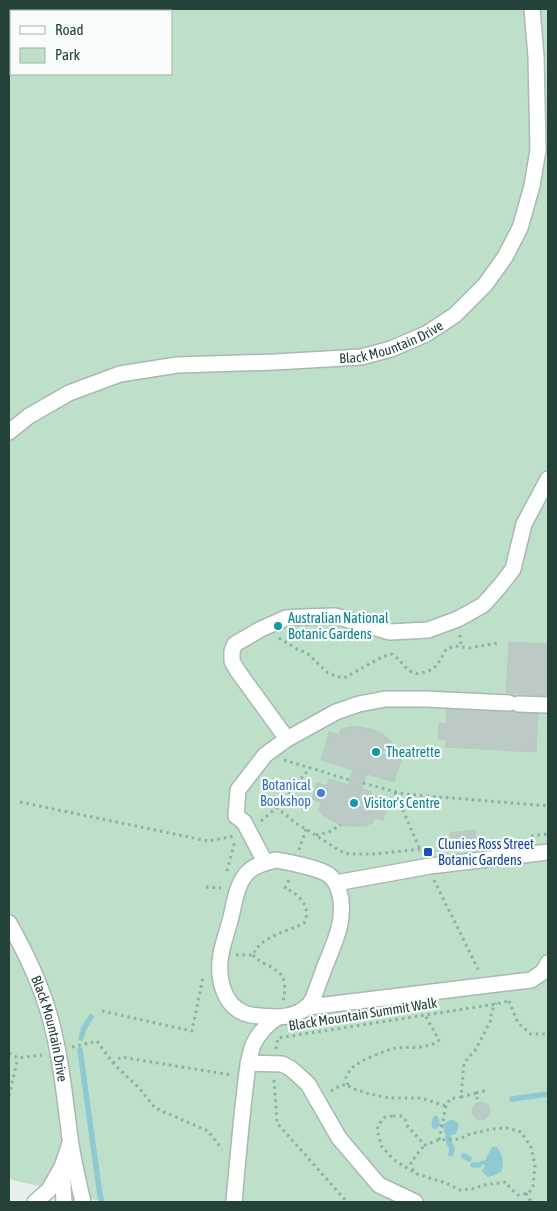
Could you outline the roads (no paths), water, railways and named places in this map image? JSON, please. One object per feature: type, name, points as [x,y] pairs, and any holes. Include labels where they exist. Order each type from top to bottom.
[{"type":"street","name":"Black Mountain Drive","points":[[9,432],[29,416],[69,393],[120,374],[177,365],[361,357],[391,349],[426,334],[455,315],[485,285],[505,257],[520,228],[532,186],[538,150],[536,56],[532,9]]},
{"type":"street","points":[[288,740],[236,670],[232,661],[232,651],[236,644],[261,628],[286,618],[335,616],[390,632],[428,630],[483,605],[513,569],[524,524],[548,479]]},
{"type":"street","points":[[265,862],[244,822],[236,816],[238,790],[265,755],[336,712],[359,704],[385,699],[548,705]]},
{"type":"street","points":[[336,883],[428,867],[548,852]]},
{"type":"street","points":[[309,1007],[340,927],[342,900],[336,883],[328,875],[318,870],[277,860],[265,862],[253,868],[244,876],[237,894],[221,955],[220,975],[227,999],[244,1013],[254,1016],[280,1016],[298,1013],[309,1007],[531,980],[543,972],[548,963]]},
{"type":"street","name":"Black Mountain Drive","points":[[9,923],[31,968],[51,1021],[83,1202]]},
{"type":"street","points":[[244,1013],[253,1045]]},
{"type":"street","points":[[234,1202],[247,1070],[253,1045],[259,1033],[267,1024],[280,1016]]},
{"type":"street","points":[[247,1070],[274,1064],[282,1064],[290,1068],[308,1084],[339,1138],[379,1185],[415,1202]]},
{"type":"street","name":"Black Mountain Drive","points":[[64,1202],[62,1167],[71,1142]]},
{"type":"street","points":[[35,1202],[49,1190],[62,1167]]},
{"type":"water","points":[[435,1115],[438,1117],[440,1124],[445,1124],[449,1120],[457,1122],[456,1134],[447,1136],[444,1128],[439,1126],[433,1129],[432,1122]]},
{"type":"water","points":[[492,1147],[497,1147],[501,1153],[503,1167],[502,1171],[488,1177],[482,1171],[485,1166],[483,1164],[479,1165],[480,1161],[486,1160]]},
{"type":"waterway","points":[[81,1038],[84,1028],[91,1017]]},
{"type":"waterway","points":[[80,1050],[102,1202]]},
{"type":"waterway","points":[[512,1099],[548,1094]]},
{"type":"waterway","points":[[448,1135],[452,1148],[451,1154]]},
{"type":"waterway","points":[[464,1156],[469,1159]]},
{"type":"waterway","points":[[473,1165],[479,1165]]},
{"type":"place","name":"Australian National Botanic Gardens","points":[[278,626]]},
{"type":"place","name":"Theatrette","points":[[376,752]]},
{"type":"place","name":"Botanical Bookshop","points":[[321,793]]},
{"type":"place","name":"Visitor's Centre","points":[[354,803]]},
{"type":"place","name":"Clunies Ross Street Botanic Gardens","points":[[428,852]]}]
